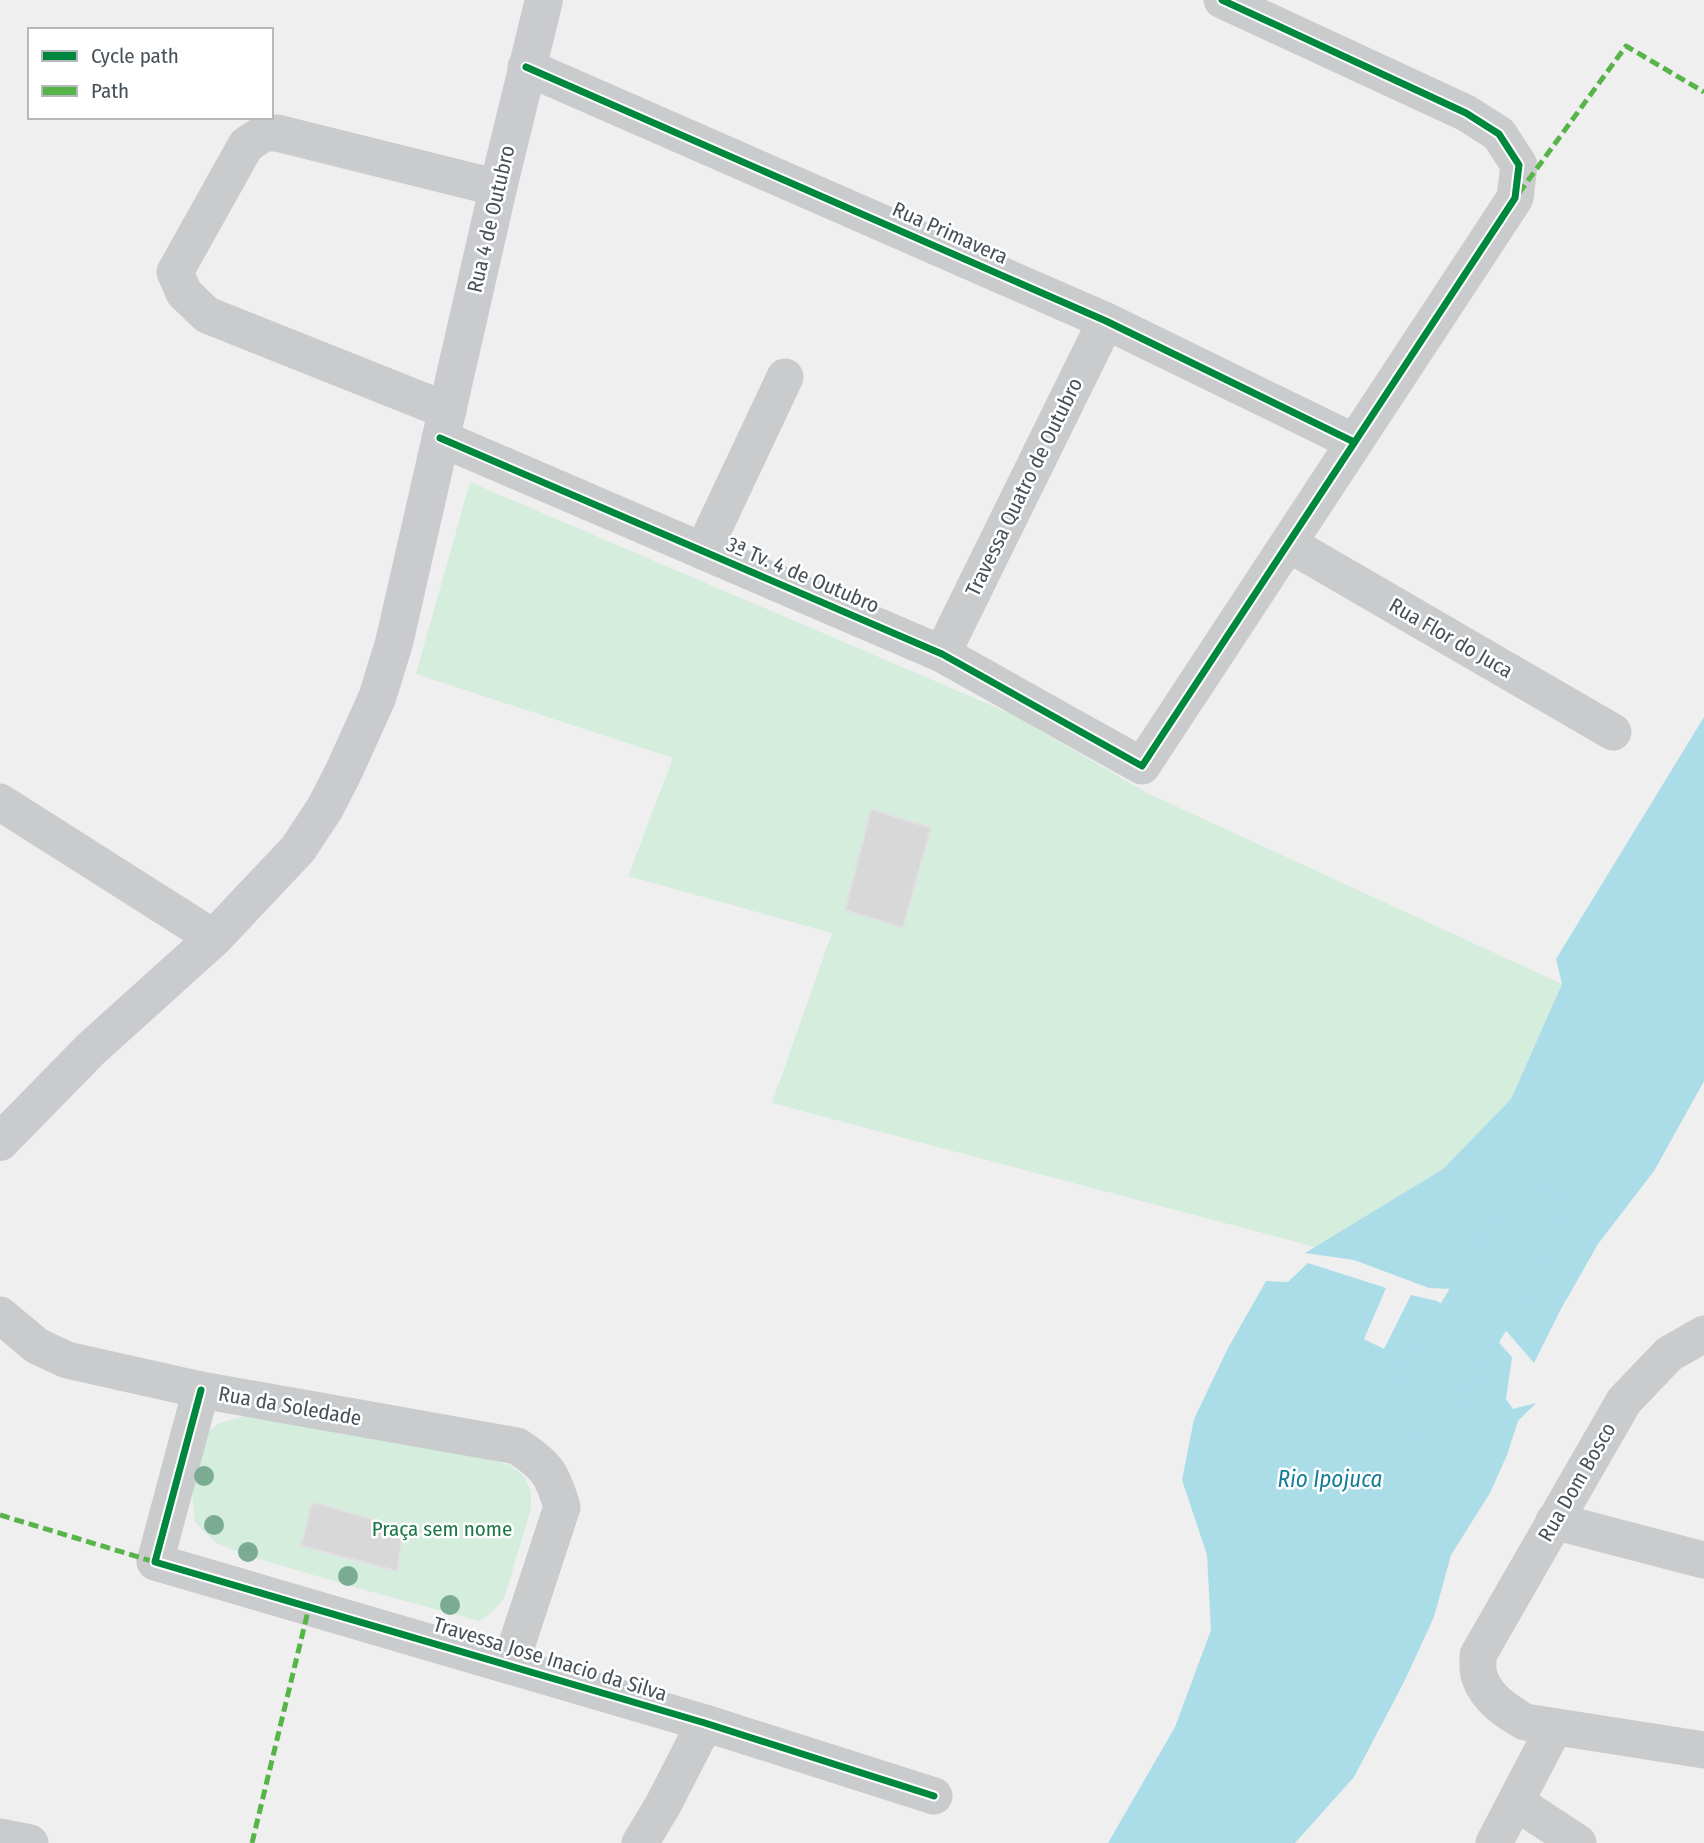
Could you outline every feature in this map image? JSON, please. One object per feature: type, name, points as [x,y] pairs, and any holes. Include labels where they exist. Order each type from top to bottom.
[{"type":"main road","name":"Rua 4 de Outubro","points":[[0,1142],[91,1049],[214,939],[298,849],[325,808],[343,773],[377,698],[412,574],[498,188],[544,0]]},
{"type":"street","points":[[1222,0],[1466,113],[1499,134],[1518,165],[1515,198],[1289,544]]},
{"type":"street","name":"Rua Primavera","points":[[526,67],[1106,321],[1354,442]]},
{"type":"street","name":"3ª Tv. 4 de Outubro","points":[[498,188],[277,133],[264,133],[246,145],[175,272],[184,293],[207,315],[444,425],[703,551],[942,654],[1142,766],[1289,544]]},
{"type":"street","name":"Travessa Quatro de Outubro","points":[[942,654],[1106,321]]},
{"type":"street","points":[[703,551],[785,377]]},
{"type":"street","name":"Rua Flor do Juca","points":[[1289,544],[1613,732]]},
{"type":"street","points":[[0,802],[214,939]]},
{"type":"street","name":"Rua da Soledade","points":[[0,1315],[37,1346],[67,1360],[201,1390],[517,1446],[543,1463],[562,1507],[510,1665]]},
{"type":"street","name":"Rua Dom Bosco","points":[[1554,1728],[1525,1722],[1508,1712],[1491,1696],[1479,1678],[1478,1655],[1624,1401],[1669,1354],[1704,1334]]},
{"type":"street","name":"Travessa Jose Inacio da Silva","points":[[201,1390],[155,1562],[705,1723],[934,1796]]},
{"type":"street","points":[[1554,1521],[1704,1560]]},
{"type":"street","points":[[640,1843],[663,1805],[705,1723]]},
{"type":"street","points":[[1494,1843],[1554,1728],[1704,1750]]},
{"type":"street","points":[[1517,1803],[1578,1843]]},
{"type":"street","points":[[0,1837],[30,1843]]},
{"type":"green space","points":[[470,482],[1014,715],[1147,793],[1562,984],[1511,1099],[1443,1169],[1315,1247],[772,1103],[832,933],[628,876],[673,758],[416,674]]},
{"type":"green space","name":"Praça sem nome","points":[[253,1414],[476,1455],[509,1465],[524,1476],[531,1492],[531,1509],[504,1599],[479,1621],[249,1556],[216,1543],[195,1522],[191,1480],[202,1436],[219,1423]]},
{"type":"water","points":[[1704,717],[1704,1081],[1654,1171],[1598,1244],[1534,1363],[1483,1304],[1471,1295],[1451,1289],[1429,1288],[1354,1260],[1305,1253],[1443,1169],[1511,1099],[1562,984],[1556,959]]},
{"type":"water","name":"Rio Ipojuca","points":[[1308,1263],[1386,1288],[1364,1339],[1384,1349],[1411,1295],[1437,1301],[1494,1337],[1512,1357],[1506,1399],[1513,1409],[1536,1403],[1518,1421],[1490,1493],[1451,1555],[1434,1617],[1404,1682],[1354,1777],[1295,1843],[1108,1843],[1175,1727],[1211,1630],[1207,1555],[1182,1480],[1194,1419],[1228,1348],[1266,1281],[1288,1282]]},
{"type":"building","points":[[871,809],[931,828],[903,928],[845,910]]},
{"type":"building","points":[[312,1502],[404,1528],[397,1571],[301,1546]]},
{"type":"waterway","name":"Rio Ipojuca","points":[[1421,1403],[1532,1221]]},
{"type":"marked path","points":[[1519,193],[1626,46],[1704,92]]},
{"type":"marked path","points":[[0,1515],[155,1562]]},
{"type":"marked path","points":[[252,1843],[309,1607]]},
{"type":"cycle path","points":[[440,438],[942,654],[1142,766],[1515,198],[1519,165],[1499,134],[1466,113],[1222,0]]},
{"type":"cycle path","points":[[526,67],[1106,321],[1354,442]]},
{"type":"cycle path","points":[[201,1390],[155,1562],[705,1723],[934,1796]]}]
